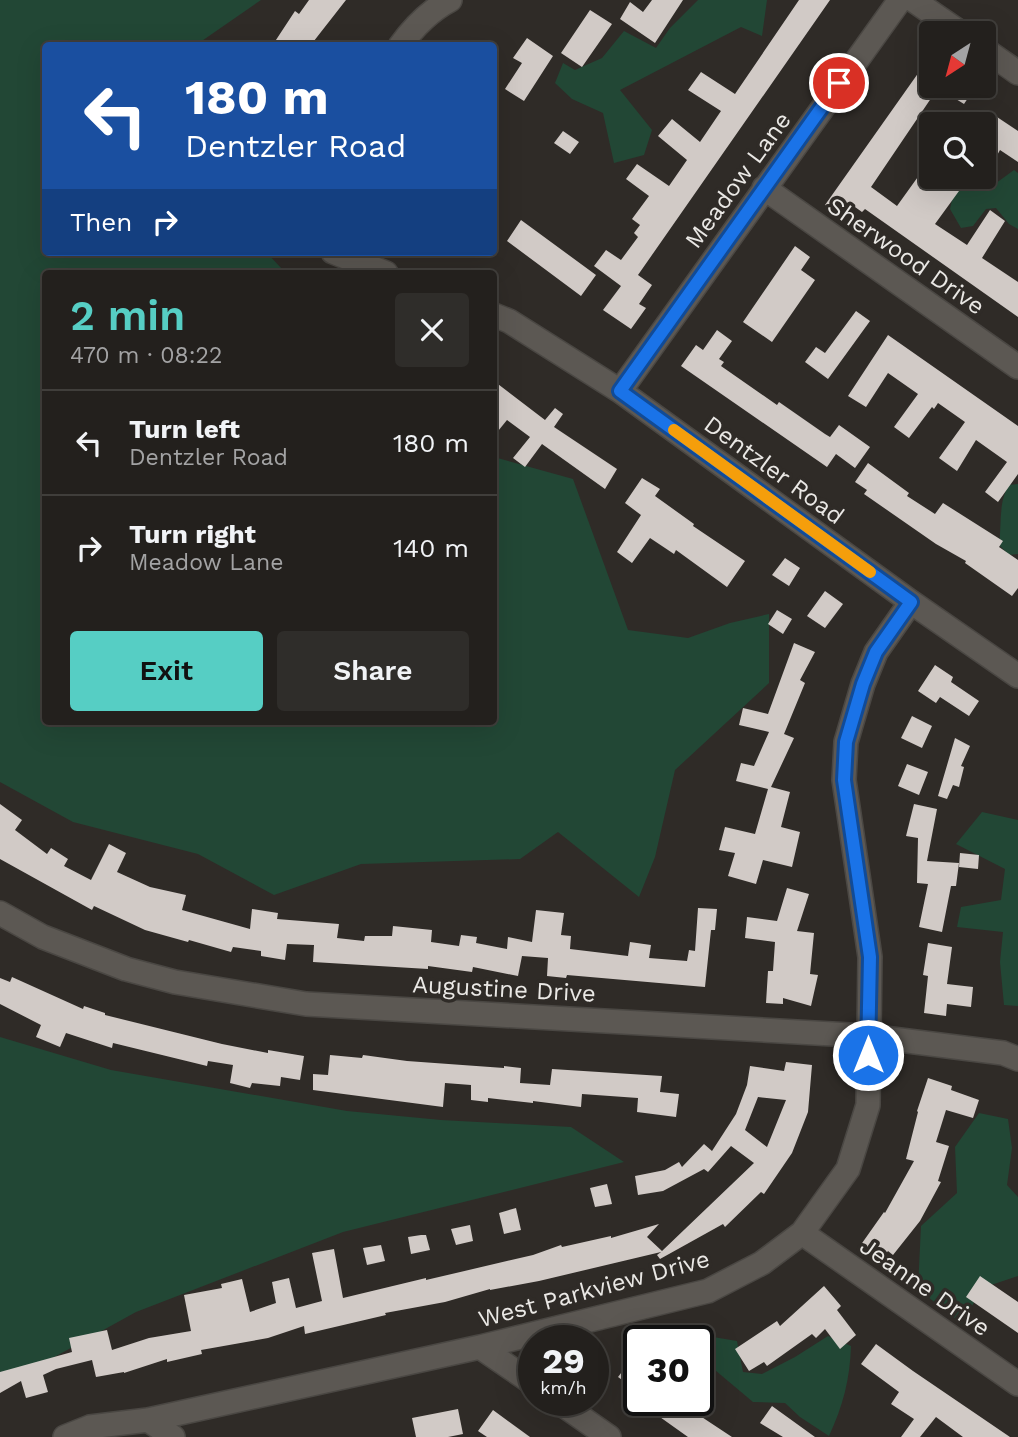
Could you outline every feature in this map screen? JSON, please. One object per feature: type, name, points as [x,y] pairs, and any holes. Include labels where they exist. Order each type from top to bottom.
[{"type":"street","points":[[403,42],[441,5],[450,0]]},
{"type":"street","name":"Meadow Lane","points":[[620,391],[900,0]]},
{"type":"street","points":[[913,0],[944,21]]},
{"type":"street","points":[[996,57],[1018,73]]},
{"type":"street","name":"Sherwood Drive","points":[[764,188],[1018,367]]},
{"type":"street","points":[[343,256],[378,270]]},
{"type":"street","name":"Dentzler Road","points":[[497,316],[509,321],[620,391],[911,602],[1018,676]]},
{"type":"street","name":"West Parkview Drive","points":[[65,1437],[90,1427],[148,1420],[480,1346],[708,1291],[762,1263],[802,1233],[848,1168],[868,1105],[870,957],[844,780],[846,742],[863,684],[876,652],[911,602]]},
{"type":"street","name":"Augustine Drive","points":[[0,913],[43,937],[127,968],[175,982],[306,1004],[868,1036],[1003,1053],[1018,1059]]},
{"type":"street","name":"Jeanne Drive","points":[[802,1233],[1018,1384]]},
{"type":"street","points":[[480,1346],[518,1373]]},
{"type":"street","points":[[579,1416],[609,1437]]},
{"type":"street","points":[[148,1420],[173,1437]]},
{"type":"green space","points":[[0,0],[261,0],[200,42],[42,42],[42,256],[270,256],[283,270],[42,270],[42,725],[497,725],[497,458],[573,479],[628,630],[688,638],[730,623],[769,614],[769,683],[675,770],[655,857],[639,897],[558,832],[520,859],[361,864],[274,895],[198,854],[73,822],[0,782]]},
{"type":"green space","points":[[698,0],[767,0],[762,36],[741,27],[620,90],[652,130],[644,155],[614,163],[603,113],[572,99],[555,83],[563,63],[575,70],[602,58],[624,31],[656,48],[670,28]]},
{"type":"green space","points":[[1014,170],[1018,173],[1018,229],[1009,224],[996,208],[986,209],[973,226],[961,228],[950,209],[954,191],[996,189],[996,183]]},
{"type":"green space","points":[[1018,484],[1018,554],[1009,555],[999,545],[1002,506],[1009,485]]},
{"type":"green space","points":[[982,812],[1018,820],[1018,1006],[1004,1005],[1000,962],[1003,932],[957,927],[961,907],[1001,900],[1005,869],[956,844]]},
{"type":"green space","points":[[0,1037],[111,1070],[347,1111],[441,1120],[571,1127],[624,1162],[343,1232],[136,1312],[0,1387]]},
{"type":"green space","points":[[979,1113],[1008,1119],[1012,1148],[1007,1185],[1018,1197],[1018,1276],[982,1288],[962,1324],[918,1289],[921,1226],[957,1193],[955,1147]]},
{"type":"green space","points":[[828,1336],[851,1346],[845,1392],[829,1436],[800,1417],[785,1403],[753,1402],[714,1369],[714,1337],[737,1341],[743,1372],[762,1374]]},
{"type":"building","points":[[309,0],[346,0],[313,42],[275,42],[295,11],[299,14]]},
{"type":"building","points":[[652,0],[683,0],[655,43],[620,19],[630,2],[643,12]]},
{"type":"building","points":[[799,0],[830,0],[638,275],[652,285],[639,304],[646,308],[631,329],[603,310],[621,286],[594,266],[606,250],[621,260],[638,237],[634,233],[640,225],[632,219],[649,196],[626,179],[637,164],[669,186],[687,160],[658,136],[672,119],[700,142],[721,111],[688,90],[701,72],[735,94]]},
{"type":"building","points":[[590,10],[612,24],[582,67],[561,53]]},
{"type":"building","points":[[527,38],[553,56],[524,101],[505,89],[522,63],[513,58]]},
{"type":"building","points":[[919,72],[919,98],[931,98],[919,112],[919,116],[871,187],[897,206],[919,175],[919,189],[956,189],[959,191],[935,224],[967,245],[990,210],[1005,221],[982,258],[1018,282],[1018,317],[865,209],[862,212],[848,202],[839,215],[825,205]]},
{"type":"building","points":[[954,98],[968,98],[964,104]]},
{"type":"building","points":[[996,116],[1018,131],[1018,162],[1000,150],[996,157]]},
{"type":"building","points":[[563,131],[579,142],[570,154],[554,143]]},
{"type":"building","points":[[521,220],[596,275],[581,296],[507,241]]},
{"type":"building","points":[[795,246],[810,257],[801,270],[815,280],[772,342],[743,322]]},
{"type":"building","points":[[856,311],[870,321],[828,379],[805,362],[816,347],[825,353]]},
{"type":"building","points":[[717,330],[732,341],[719,359],[724,362],[721,366],[777,405],[779,402],[830,437],[839,425],[870,447],[855,468],[836,454],[827,467],[681,366],[696,345],[703,350]]},
{"type":"building","points":[[888,335],[1018,426],[1018,474],[998,502],[985,492],[1007,462],[976,440],[957,471],[939,458],[965,422],[938,403],[909,438],[894,427],[918,394],[888,373],[866,407],[848,396]]},
{"type":"building","points":[[497,383],[545,420],[555,408],[563,414],[554,427],[617,469],[605,489],[542,444],[525,467],[513,458],[530,437],[507,420],[497,432]]},
{"type":"building","points":[[868,463],[909,493],[907,496],[935,514],[943,503],[1003,541],[999,547],[1018,560],[1018,588],[1012,596],[965,563],[966,561],[936,544],[864,494],[867,490],[855,482]]},
{"type":"building","points":[[642,478],[660,489],[655,496],[745,561],[727,587],[676,550],[674,554],[650,538],[632,563],[617,552],[641,515],[625,503]]},
{"type":"building","points":[[785,558],[800,568],[789,586],[772,575]]},
{"type":"building","points":[[825,591],[843,604],[825,628],[807,616]]},
{"type":"building","points":[[777,610],[792,619],[783,634],[768,624]]},
{"type":"building","points":[[794,643],[815,652],[800,680],[805,683],[784,734],[794,738],[771,787],[790,792],[781,827],[800,832],[792,867],[763,860],[756,884],[728,876],[735,853],[719,850],[725,827],[755,834],[768,789],[736,781],[741,763],[754,766],[769,732],[739,725],[743,708],[768,714]]},
{"type":"building","points":[[935,665],[953,677],[951,682],[979,701],[969,716],[940,697],[936,703],[918,691]]},
{"type":"building","points":[[912,716],[932,726],[922,748],[901,738]]},
{"type":"building","points":[[955,738],[970,746],[961,766],[964,767],[959,787],[953,785],[947,799],[938,796]]},
{"type":"building","points":[[907,764],[928,772],[919,795],[898,786]]},
{"type":"building","points":[[0,804],[22,820],[15,830],[47,854],[51,848],[68,859],[64,866],[91,880],[109,844],[126,853],[117,872],[150,887],[186,895],[182,910],[250,929],[252,909],[278,913],[277,919],[339,924],[337,938],[364,941],[365,936],[392,936],[393,926],[432,930],[431,942],[459,946],[461,935],[477,937],[476,943],[507,949],[508,937],[532,942],[536,910],[564,913],[561,935],[571,936],[570,949],[628,956],[630,942],[651,945],[649,958],[687,961],[689,950],[695,951],[698,908],[717,909],[715,930],[711,930],[705,987],[567,975],[566,978],[547,976],[548,958],[522,956],[518,976],[473,967],[472,972],[428,966],[428,969],[313,962],[314,945],[287,944],[285,960],[261,956],[261,951],[233,947],[231,952],[189,940],[188,942],[145,930],[94,906],[92,910],[0,859]]},
{"type":"building","points":[[914,804],[937,809],[927,861],[959,863],[956,886],[951,886],[942,932],[919,927],[928,884],[917,883],[918,838],[906,836]]},
{"type":"building","points":[[960,853],[979,855],[978,869],[959,867]]},
{"type":"building","points":[[787,888],[809,894],[797,931],[814,933],[810,974],[818,975],[811,1006],[783,998],[783,1004],[766,1003],[768,971],[773,971],[775,942],[745,938],[747,917],[777,921]]},
{"type":"building","points":[[928,943],[952,947],[947,984],[973,987],[971,1007],[947,1004],[946,1016],[924,1013],[928,976],[923,975]]},
{"type":"building","points":[[12,977],[83,1009],[84,1006],[105,1015],[222,1044],[268,1053],[268,1050],[304,1056],[300,1080],[281,1077],[280,1086],[252,1083],[250,1088],[230,1083],[233,1065],[208,1061],[207,1066],[113,1043],[112,1048],[66,1033],[60,1047],[36,1037],[41,1025],[0,1004],[0,978],[10,982]]},
{"type":"building","points":[[330,1055],[362,1058],[363,1055],[407,1061],[521,1068],[520,1083],[550,1085],[552,1069],[662,1076],[660,1092],[679,1094],[676,1117],[637,1112],[638,1098],[582,1094],[581,1107],[488,1098],[488,1102],[471,1100],[471,1085],[445,1083],[443,1107],[313,1090],[313,1074],[328,1075]]},
{"type":"building","points":[[786,1062],[812,1065],[808,1112],[792,1153],[764,1194],[761,1192],[725,1227],[723,1224],[660,1259],[657,1255],[661,1252],[539,1281],[490,1289],[445,1302],[385,1313],[386,1315],[305,1334],[304,1326],[268,1338],[201,1350],[202,1354],[167,1362],[167,1359],[124,1373],[96,1377],[92,1360],[43,1375],[48,1392],[26,1398],[21,1381],[0,1393],[0,1372],[72,1352],[69,1338],[107,1330],[112,1350],[149,1338],[191,1331],[184,1295],[222,1288],[221,1284],[242,1279],[250,1312],[276,1303],[272,1282],[289,1278],[296,1308],[322,1301],[312,1253],[334,1249],[343,1298],[533,1255],[561,1245],[562,1247],[611,1238],[659,1224],[647,1237],[662,1251],[754,1163],[731,1146],[708,1172],[704,1169],[663,1191],[638,1195],[635,1176],[665,1170],[679,1162],[682,1167],[704,1144],[712,1151],[736,1114],[747,1085],[750,1066],[784,1071]],"holes":[[[758,1097],[786,1100],[767,1147],[745,1130]]]},
{"type":"building","points":[[928,1078],[952,1086],[951,1090],[979,1100],[973,1118],[946,1110],[936,1142],[949,1146],[938,1181],[941,1182],[920,1221],[893,1255],[888,1251],[881,1260],[860,1246],[885,1213],[914,1161],[906,1159]]},
{"type":"building","points":[[607,1184],[612,1204],[595,1207],[590,1188]]},
{"type":"building","points":[[516,1208],[521,1230],[504,1234],[499,1213]]},
{"type":"building","points":[[470,1225],[473,1241],[456,1245],[451,1229]]},
{"type":"building","points":[[426,1235],[430,1250],[411,1254],[408,1237]]},
{"type":"building","points":[[381,1245],[385,1261],[367,1265],[363,1248]]},
{"type":"building","points":[[980,1276],[1018,1302],[1018,1333],[966,1297]]},
{"type":"building","points":[[824,1286],[841,1306],[837,1310],[856,1335],[840,1349],[825,1329],[816,1338],[812,1334],[767,1366],[764,1362],[749,1371],[735,1349],[777,1321],[780,1326]]},
{"type":"building","points":[[876,1344],[1010,1437],[963,1437],[936,1417],[920,1437],[901,1437],[914,1419],[891,1404],[899,1392],[861,1364]]},
{"type":"building","points":[[772,1406],[815,1437],[783,1437],[760,1423]]},
{"type":"building","points":[[458,1409],[463,1434],[416,1437],[412,1418]]},
{"type":"building","points":[[493,1410],[530,1437],[487,1437],[478,1431]]},
{"type":"building","points":[[658,1416],[700,1416],[732,1437],[688,1437]]},
{"type":"slow traffic","points":[[674,430],[870,572]]},
{"type":"route","points":[[839,83],[620,391],[911,602],[876,652],[863,684],[846,742],[844,780],[870,957],[868,1055]]}]
